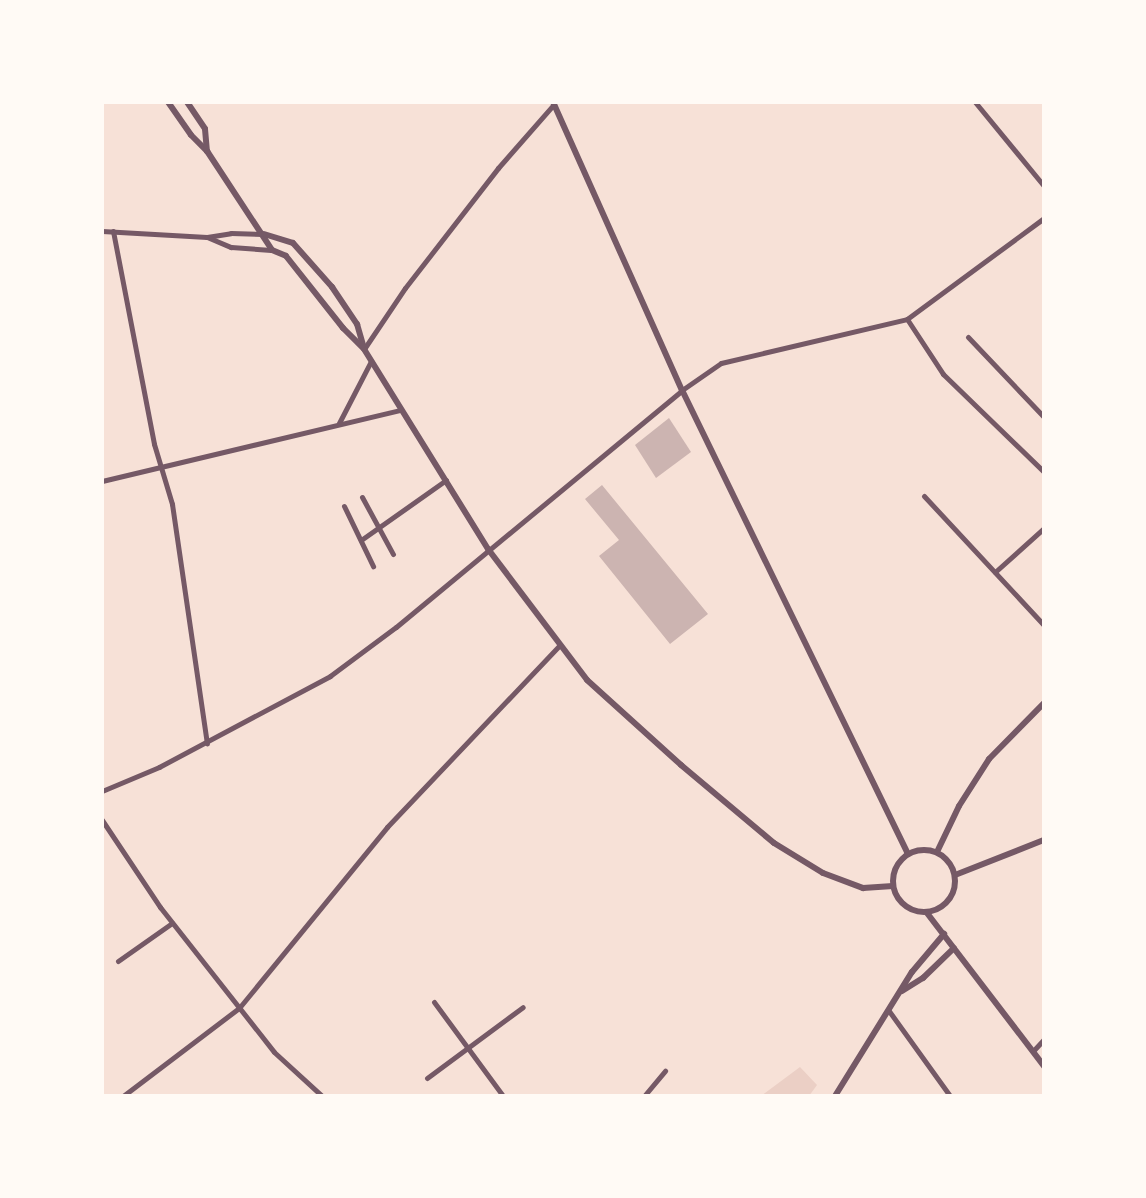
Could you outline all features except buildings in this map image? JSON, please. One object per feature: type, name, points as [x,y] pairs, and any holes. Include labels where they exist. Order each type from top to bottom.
[{"type":"street","points":[[168,102],[191,135],[207,151],[272,250]]},
{"type":"street","points":[[187,102],[205,129],[207,151]]},
{"type":"street","points":[[975,102],[1044,186]]},
{"type":"street","points":[[364,349],[405,288],[498,168],[554,103],[682,390],[908,854]]},
{"type":"street","points":[[102,791],[207,743],[330,676],[682,390],[721,363],[907,319],[1044,218]]},
{"type":"street","points":[[102,231],[207,237],[231,233],[264,234],[293,243],[332,287],[357,324],[364,349]]},
{"type":"street","points":[[113,231],[160,465],[172,504],[207,743]]},
{"type":"street","points":[[207,237],[231,247],[272,250],[286,256],[343,328],[364,349],[488,549],[587,680],[774,843],[823,873],[863,888],[893,886]]},
{"type":"street","points":[[907,319],[943,374],[1044,472]]},
{"type":"street","points":[[968,337],[1044,417]]},
{"type":"street","points":[[339,424],[371,360]]},
{"type":"street","points":[[102,481],[402,409]]},
{"type":"street","points":[[361,540],[446,480]]},
{"type":"street","points":[[924,496],[1044,625]]},
{"type":"street","points":[[362,497],[393,554]]},
{"type":"street","points":[[344,506],[373,566]]},
{"type":"street","points":[[995,572],[1044,528]]},
{"type":"street","points":[[123,1096],[239,1008],[387,827],[560,645]]},
{"type":"street","points":[[937,852],[959,806],[989,759],[1044,703]]},
{"type":"street","points":[[102,820],[172,923],[274,1052],[322,1096]]},
{"type":"street","points":[[955,875],[1044,840]]},
{"type":"street","points":[[927,913],[949,901],[955,890],[955,875],[945,857],[937,852],[922,850],[908,854],[893,873],[893,886],[905,906],[927,913],[1044,1066]]},
{"type":"street","points":[[118,961],[172,923]]},
{"type":"street","points":[[835,1096],[912,972],[944,934]]},
{"type":"street","points":[[902,991],[923,978],[954,948]]},
{"type":"street","points":[[434,1002],[503,1096]]},
{"type":"street","points":[[427,1078],[523,1007]]},
{"type":"street","points":[[889,1011],[950,1096]]},
{"type":"street","points":[[1033,1051],[1044,1039]]},
{"type":"street","points":[[644,1096],[665,1071]]},
{"type":"shaded area","points":[[800,1067],[817,1085],[809,1096],[761,1096]]}]
